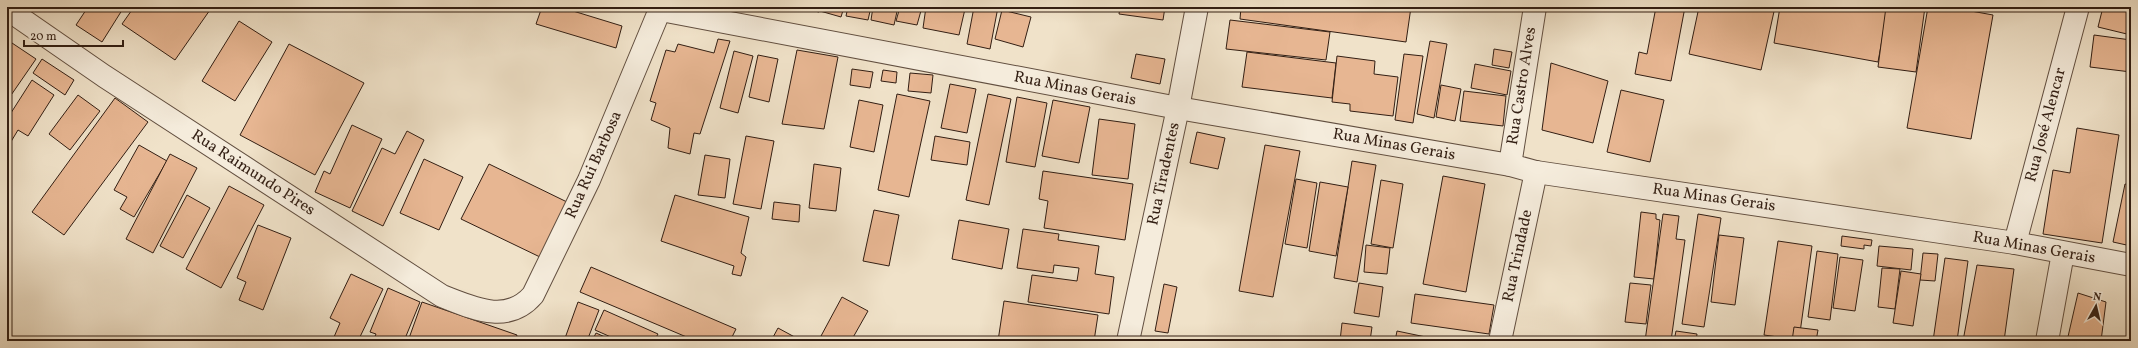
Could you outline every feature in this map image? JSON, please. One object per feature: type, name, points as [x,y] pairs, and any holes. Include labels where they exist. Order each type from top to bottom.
[{"type":"street","name":"Rua Tiradentes","points":[[1128,341],[1178,108],[1197,7]]},
{"type":"street","name":"Rua Castro Alves","points":[[1510,165],[1535,7]]},
{"type":"street","name":"Rua José Alencar","points":[[2015,243],[2078,7]]},
{"type":"street","name":"Rua Minas Gerais","points":[[661,8],[1178,108],[1510,165],[1536,172],[2015,243],[2131,265]]},
{"type":"street","name":"Rua Rui Barbosa","points":[[510,311],[524,306],[533,295],[589,180],[661,8]]},
{"type":"street","name":"Rua Raimundo Pires","points":[[7,9],[104,76],[442,296],[471,308],[493,312],[510,311]]},
{"type":"street","name":"Rua Trindade","points":[[1500,341],[1536,172]]},
{"type":"street","points":[[2047,341],[2063,253]]},
{"type":"building","points":[[88,7],[124,7],[102,42],[76,25]]},
{"type":"building","points":[[134,7],[212,7],[175,60],[122,24]]},
{"type":"building","points":[[542,7],[560,7],[622,26],[616,48],[536,24]]},
{"type":"building","points":[[618,7],[633,7],[632,11]]},
{"type":"building","points":[[796,7],[820,7],[819,12]]},
{"type":"building","points":[[821,7],[844,7],[841,17],[820,11]]},
{"type":"building","points":[[848,7],[871,7],[868,20],[846,16]]},
{"type":"building","points":[[873,7],[898,7],[894,25],[871,20]]},
{"type":"building","points":[[900,7],[922,7],[917,25],[896,21]]},
{"type":"building","points":[[926,7],[965,9],[959,35],[923,28]]},
{"type":"building","points":[[974,7],[998,7],[990,49],[967,44]]},
{"type":"building","points":[[1120,7],[1165,7],[1163,20],[1119,14]]},
{"type":"building","points":[[1241,7],[1411,7],[1406,42],[1240,19]]},
{"type":"building","points":[[1656,7],[1685,7],[1671,81],[1635,74],[1639,52],[1647,54]]},
{"type":"building","points":[[1699,7],[1775,7],[1761,70],[1689,54]]},
{"type":"building","points":[[1780,7],[1888,7],[1878,62],[1774,43]]},
{"type":"building","points":[[1886,7],[1925,7],[1916,72],[1878,67]]},
{"type":"building","points":[[1928,7],[1949,7],[1993,15],[1971,139],[1907,128]]},
{"type":"building","points":[[2103,7],[2131,12],[2131,35],[2098,27]]},
{"type":"building","points":[[2120,7],[2131,7],[2131,10]]},
{"type":"building","points":[[1002,10],[1031,17],[1023,47],[995,39]]},
{"type":"building","points":[[1230,20],[1330,32],[1326,60],[1226,49]]},
{"type":"building","points":[[239,21],[272,42],[235,101],[202,81]]},
{"type":"building","points":[[2094,35],[2131,40],[2131,72],[2090,67]]},
{"type":"building","points":[[718,39],[730,41],[700,134],[694,133],[690,154],[668,148],[670,128],[651,120],[656,103],[650,101],[666,50],[675,52],[678,44],[714,53]]},
{"type":"building","points":[[9,41],[36,59],[7,101],[7,45]]},
{"type":"building","points":[[1430,41],[1447,44],[1434,118],[1417,114]]},
{"type":"building","points":[[289,44],[364,83],[315,175],[240,135]]},
{"type":"building","points":[[1494,49],[1512,52],[1509,68],[1492,65]]},
{"type":"building","points":[[797,50],[838,57],[824,129],[782,124]]},
{"type":"building","points":[[734,51],[753,56],[738,113],[720,108]]},
{"type":"building","points":[[1247,52],[1336,63],[1332,98],[1242,87]]},
{"type":"building","points":[[1136,54],[1165,59],[1160,84],[1131,78]]},
{"type":"building","points":[[1404,54],[1423,56],[1413,123],[1395,120]]},
{"type":"building","points":[[758,55],[778,59],[769,102],[749,97]]},
{"type":"building","points":[[1337,56],[1375,61],[1374,74],[1398,77],[1393,116],[1350,111],[1350,104],[1332,102]]},
{"type":"building","points":[[42,59],[74,80],[65,95],[33,73]]},
{"type":"building","points":[[1551,63],[1608,81],[1593,143],[1542,130]]},
{"type":"building","points":[[1475,64],[1511,71],[1507,95],[1471,88]]},
{"type":"building","points":[[852,69],[873,72],[870,88],[850,85]]},
{"type":"building","points":[[883,70],[897,72],[896,83],[881,81]]},
{"type":"building","points":[[910,73],[933,75],[931,93],[908,91]]},
{"type":"building","points":[[32,80],[54,95],[28,136],[18,130],[9,145],[7,144],[7,115],[9,116]]},
{"type":"building","points":[[950,84],[976,89],[967,133],[941,128]]},
{"type":"building","points":[[1441,85],[1461,89],[1455,121],[1436,117]]},
{"type":"building","points":[[1621,90],[1664,100],[1650,162],[1607,152]]},
{"type":"building","points":[[1464,91],[1506,96],[1503,126],[1460,121]]},
{"type":"building","points":[[897,94],[930,101],[909,197],[878,190]]},
{"type":"building","points":[[988,94],[1011,99],[989,205],[966,200]]},
{"type":"building","points":[[78,95],[100,111],[70,150],[49,134]]},
{"type":"building","points":[[1017,97],[1047,103],[1035,167],[1006,162]]},
{"type":"building","points":[[115,98],[148,122],[64,235],[32,212]]},
{"type":"building","points":[[859,100],[883,105],[874,152],[850,147]]},
{"type":"building","points":[[1053,100],[1090,107],[1079,163],[1042,156]]},
{"type":"building","points":[[1099,119],[1135,124],[1128,179],[1092,175]]},
{"type":"building","points":[[352,125],[382,139],[350,208],[315,192],[324,171],[330,174]]},
{"type":"building","points":[[2077,128],[2119,135],[2102,243],[2043,234],[2053,170],[2070,173]]},
{"type":"building","points":[[407,131],[424,140],[383,226],[352,211],[382,148],[395,154]]},
{"type":"building","points":[[1197,132],[1225,138],[1218,169],[1190,163]]},
{"type":"building","points":[[746,136],[774,141],[761,209],[733,204]]},
{"type":"building","points":[[935,136],[970,142],[967,165],[931,160]]},
{"type":"building","points":[[139,145],[167,161],[134,217],[120,209],[127,197],[114,190]]},
{"type":"building","points":[[1265,145],[1300,151],[1273,297],[1239,291]]},
{"type":"building","points":[[170,154],[197,168],[153,253],[126,239]]},
{"type":"building","points":[[705,155],[730,159],[725,198],[698,195]]},
{"type":"building","points":[[424,159],[463,177],[439,230],[400,213]]},
{"type":"building","points":[[1352,161],[1376,165],[1357,282],[1334,278]]},
{"type":"building","points":[[489,164],[567,202],[540,257],[461,219]]},
{"type":"building","points":[[814,164],[841,168],[836,211],[809,208]]},
{"type":"building","points":[[1043,171],[1133,184],[1125,240],[1044,228],[1048,201],[1039,199]]},
{"type":"building","points":[[1443,176],[1485,184],[1466,292],[1423,284]]},
{"type":"building","points":[[1296,179],[1317,183],[1307,248],[1285,244]]},
{"type":"building","points":[[1381,180],[1403,184],[1393,248],[1371,244]]},
{"type":"building","points":[[1320,182],[1348,187],[1336,256],[1309,251]]},
{"type":"building","points":[[2125,184],[2131,185],[2131,246],[2113,242]]},
{"type":"building","points":[[229,186],[264,205],[221,288],[186,269]]},
{"type":"building","points":[[187,195],[210,208],[183,258],[160,246]]},
{"type":"building","points":[[675,195],[749,217],[741,253],[746,257],[741,276],[732,274],[734,266],[661,241]]},
{"type":"building","points":[[774,202],[800,205],[799,222],[772,219]]},
{"type":"building","points":[[874,210],[899,215],[889,266],[863,261]]},
{"type":"building","points":[[1641,212],[1656,214],[1656,219],[1660,220],[1654,279],[1634,277]]},
{"type":"building","points":[[1663,214],[1679,216],[1676,239],[1685,240],[1671,341],[1645,341]]},
{"type":"building","points":[[1698,214],[1721,218],[1704,327],[1682,324]]},
{"type":"building","points":[[959,220],[1009,229],[1002,269],[952,259]]},
{"type":"building","points":[[258,225],[291,238],[263,310],[239,300],[246,282],[237,278]]},
{"type":"building","points":[[1023,229],[1059,234],[1058,240],[1099,246],[1095,274],[1114,277],[1109,314],[1028,302],[1032,275],[1077,281],[1079,268],[1054,265],[1053,273],[1017,268]]},
{"type":"building","points":[[1719,235],[1744,238],[1735,305],[1711,302]]},
{"type":"building","points":[[1842,236],[1872,240],[1871,246],[1864,245],[1864,249],[1841,246]]},
{"type":"building","points":[[1778,241],[1812,246],[1799,340],[1764,335]]},
{"type":"building","points":[[1366,245],[1390,248],[1387,274],[1364,272]]},
{"type":"building","points":[[1879,246],[1913,249],[1911,270],[1877,266]]},
{"type":"building","points":[[1817,251],[1838,254],[1830,320],[1808,317]]},
{"type":"building","points":[[1923,253],[1938,254],[1935,281],[1920,280]]},
{"type":"building","points":[[1840,257],[1863,260],[1855,311],[1833,308]]},
{"type":"building","points":[[1945,258],[1968,261],[1957,341],[1933,341]]},
{"type":"building","points":[[1977,265],[2014,269],[2004,341],[1963,341]]},
{"type":"building","points":[[591,267],[736,329],[730,341],[696,341],[580,292]]},
{"type":"building","points":[[1882,268],[1900,269],[1895,309],[1878,307]]},
{"type":"building","points":[[1901,271],[1921,274],[1913,326],[1893,323]]},
{"type":"building","points":[[351,274],[383,289],[358,341],[343,341],[334,337],[340,323],[330,318]]},
{"type":"building","points":[[1359,283],[1383,287],[1379,317],[1354,313]]},
{"type":"building","points":[[1630,283],[1651,285],[1646,324],[1625,322]]},
{"type":"building","points":[[1164,284],[1177,287],[1168,333],[1155,331]]},
{"type":"building","points":[[388,288],[420,302],[404,341],[373,341],[376,334],[370,332]]},
{"type":"building","points":[[2078,293],[2106,302],[2101,341],[2067,341]]},
{"type":"building","points":[[1415,294],[1494,305],[1489,334],[1411,323]]},
{"type":"building","points":[[842,297],[868,311],[851,341],[831,341],[821,336]]},
{"type":"building","points":[[1004,301],[1098,315],[1094,341],[998,341]]},
{"type":"building","points":[[422,302],[517,335],[515,341],[408,341]]},
{"type":"building","points":[[578,302],[599,310],[587,341],[564,341]]},
{"type":"building","points":[[604,310],[658,334],[654,341],[620,341],[595,330]]},
{"type":"building","points":[[1342,323],[1372,327],[1370,341],[1340,341]]},
{"type":"building","points":[[1794,327],[1818,330],[1816,341],[1792,341]]},
{"type":"building","points":[[778,328],[802,341],[771,341]]},
{"type":"building","points":[[1397,331],[1445,341],[1395,341]]},
{"type":"building","points":[[1676,331],[1697,334],[1696,341],[1674,341]]},
{"type":"building","points":[[596,333],[614,341],[592,341]]}]
